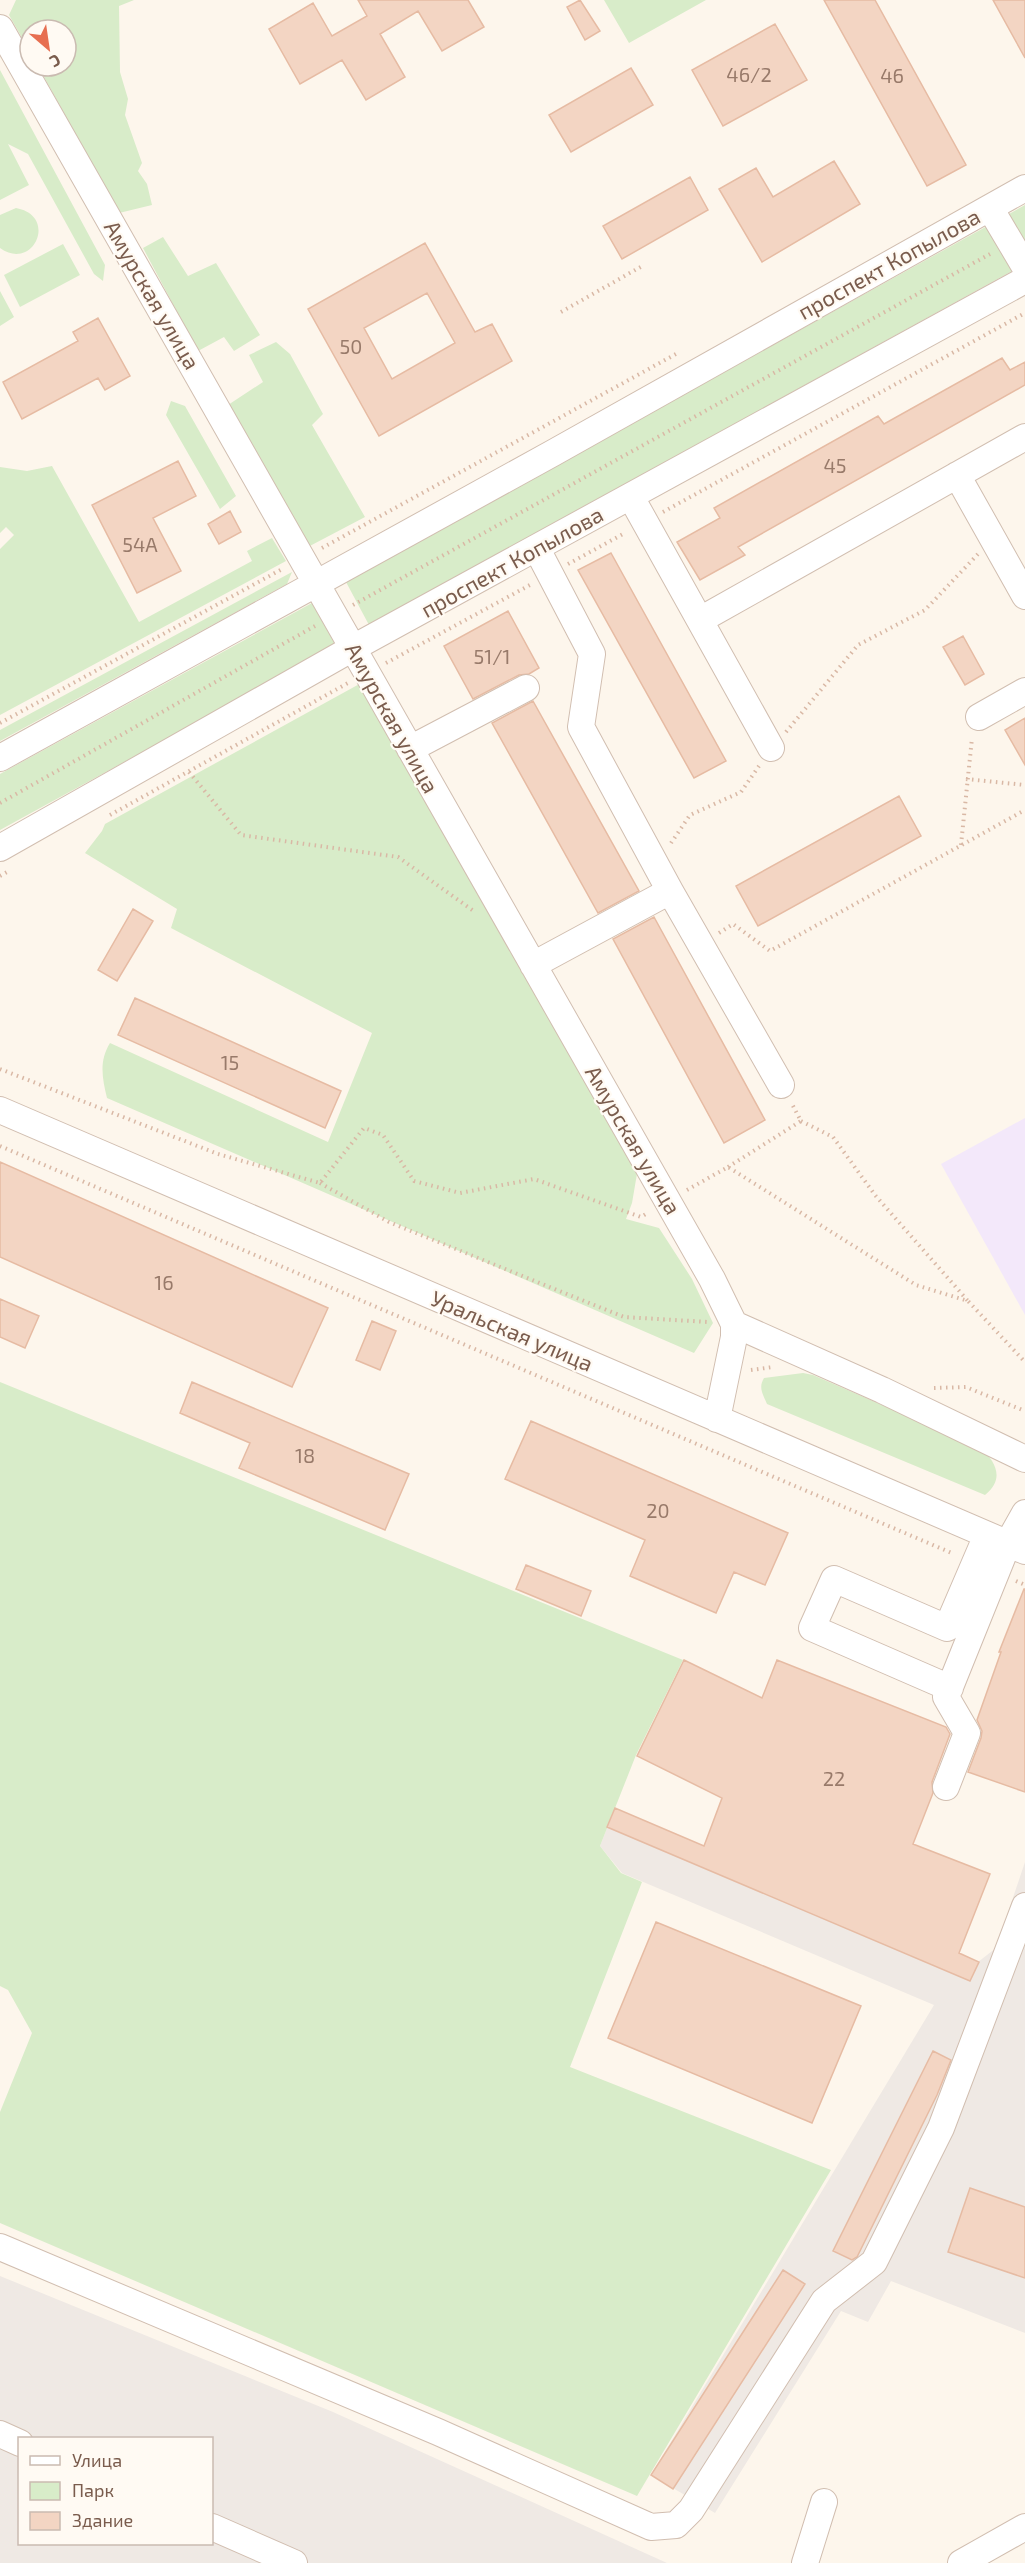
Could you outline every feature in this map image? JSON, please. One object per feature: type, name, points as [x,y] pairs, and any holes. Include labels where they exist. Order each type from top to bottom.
[{"type":"street","name":"Амурская улица","points":[[0,28],[668,1201],[712,1279],[734,1324]]},
{"type":"street","name":"проспект Копылова","points":[[0,758],[1025,188]]},
{"type":"street","name":"проспект Копылова","points":[[990,208],[1025,267]]},
{"type":"street","name":"проспект Копылова","points":[[0,848],[353,648],[1025,279]]},
{"type":"street","points":[[700,620],[1025,437]]},
{"type":"street","points":[[957,475],[1025,596]]},
{"type":"street","points":[[631,497],[771,748]]},
{"type":"street","points":[[537,549],[592,654],[581,726],[670,891],[781,1085]]},
{"type":"street","points":[[410,749],[526,688]]},
{"type":"street","points":[[979,717],[1025,691]]},
{"type":"street","points":[[533,965],[670,891]]},
{"type":"street","name":"Уральская улица","points":[[0,1110],[1006,1543]]},
{"type":"street","points":[[717,1419],[734,1337],[734,1324],[882,1390],[1025,1458]]},
{"type":"street","points":[[950,1688],[812,1628],[834,1579],[947,1628],[986,1567],[1006,1543],[1025,1514]]},
{"type":"street","points":[[946,1787],[967,1733],[946,1697],[986,1567]]},
{"type":"street","points":[[0,2247],[438,2432],[651,2527],[676,2525],[691,2510],[824,2301],[874,2262],[941,2128],[1025,1906]]},
{"type":"street","points":[[0,2434],[18,2442]]},
{"type":"street","points":[[806,2563],[824,2502]]},
{"type":"street","points":[[213,2527],[294,2563]]},
{"type":"street","points":[[962,2563],[1025,2527]]},
{"type":"path","points":[[0,803],[334,615],[1011,243]]},
{"type":"path","points":[[561,312],[644,265]]},
{"type":"path","points":[[106,817],[1025,313]]},
{"type":"path","points":[[0,723],[684,350]]},
{"type":"path","points":[[656,864],[690,816],[741,792],[771,748],[858,645],[925,610],[992,538]]},
{"type":"path","points":[[961,845],[970,742],[979,717]]},
{"type":"path","points":[[189,772],[241,835],[398,857],[489,921],[511,926]]},
{"type":"path","points":[[966,779],[1025,785]]},
{"type":"path","points":[[700,944],[733,924],[770,951],[1025,810]]},
{"type":"path","points":[[0,876],[18,866]]},
{"type":"path","points":[[0,1069],[218,1154],[320,1183],[389,1222],[624,1317],[734,1324]]},
{"type":"path","points":[[781,1085],[801,1121],[833,1137],[875,1195],[1025,1362]]},
{"type":"path","points":[[320,1183],[364,1128],[383,1135],[414,1181],[460,1193],[534,1179],[641,1217],[728,1167],[801,1121]]},
{"type":"path","points":[[0,1146],[1025,1585]]},
{"type":"path","points":[[728,1167],[916,1285],[968,1301]]},
{"type":"path","points":[[930,1388],[966,1387],[1025,1411]]},
{"type":"shaded area","points":[[1025,1118],[1025,1315],[941,1164]]},
{"type":"shaded area","points":[[615,1808],[978,1962],[996,1948],[1025,1862],[1025,2333],[891,2281],[868,2322],[841,2311],[715,2513],[651,2475],[934,2005],[622,1873],[600,1846]]},
{"type":"shaded area","points":[[0,2276],[333,2412],[667,2563],[0,2563]]},
{"type":"green space","points":[[16,0],[134,0],[119,6],[120,72],[128,99],[125,115],[142,163],[138,171],[147,184],[152,205],[119,213],[45,78],[78,78],[78,18],[18,18],[18,31],[9,15]]},
{"type":"green space","points":[[604,0],[706,0],[629,43]]},
{"type":"green space","points":[[0,70],[105,265],[103,281],[94,274],[28,154],[8,144],[29,185],[0,200]]},
{"type":"green space","points":[[1025,205],[1025,264],[369,625],[346,582]]},
{"type":"green space","points":[[16,208],[29,213],[36,221],[39,230],[31,248],[22,253],[12,254],[0,248],[0,215]]},
{"type":"green space","points":[[163,237],[188,276],[216,263],[260,335],[234,351],[224,337],[198,351],[143,248]]},
{"type":"green space","points":[[63,244],[80,275],[20,307],[4,275]]},
{"type":"green space","points":[[0,291],[14,317],[0,326]]},
{"type":"green space","points":[[276,342],[290,354],[323,414],[312,425],[365,517],[306,548],[228,405],[263,382],[249,355]]},
{"type":"green space","points":[[171,401],[185,406],[236,496],[220,509],[166,415]]},
{"type":"green space","points":[[52,466],[139,622],[252,561],[247,551],[272,538],[286,561],[0,715],[0,549],[14,535],[6,527],[0,533],[0,467],[27,471]]},
{"type":"green space","points":[[292,572],[287,584],[0,741],[0,730]]},
{"type":"green space","points":[[312,603],[336,646],[0,830],[0,774]]},
{"type":"green space","points":[[363,682],[638,1168],[632,1203],[626,1219],[659,1228],[692,1279],[713,1323],[694,1353],[107,1098],[102,1069],[104,1056],[110,1043],[328,1142],[372,1033],[171,928],[177,909],[85,853],[105,824]]},
{"type":"green space","points":[[803,1373],[813,1375],[981,1448],[994,1465],[995,1483],[985,1495],[767,1404],[761,1388],[764,1378]]},
{"type":"green space","points":[[0,1382],[683,1660],[636,1755],[600,1846],[621,1873],[642,1882],[570,2067],[831,2170],[637,2496],[0,2223],[0,2112],[32,2033],[8,1990],[0,1986]]},
{"type":"building","points":[[358,0],[468,0],[484,27],[442,51],[418,11],[380,34],[405,77],[366,100],[342,60],[300,84],[269,29],[313,3],[332,36],[367,16]]},
{"type":"building","points":[[580,0],[600,31],[585,40],[567,7]]},
{"type":"building","points":[[824,0],[875,0],[966,165],[927,186]]},
{"type":"building","points":[[993,0],[1025,0],[1025,58]]},
{"type":"building","points":[[775,24],[807,80],[723,126],[692,70]]},
{"type":"building","points":[[631,68],[653,105],[571,152],[549,115]]},
{"type":"building","points":[[834,161],[860,204],[762,262],[719,189],[756,168],[773,197]]},
{"type":"building","points":[[690,177],[708,210],[622,259],[603,226]]},
{"type":"building","points":[[425,243],[475,332],[492,324],[512,361],[379,436],[308,309]],"holes":[[[427,293],[455,343],[392,379],[364,328]]]},
{"type":"building","points":[[98,318],[130,376],[105,390],[98,378],[22,419],[3,382],[78,341],[73,332]]},
{"type":"building","points":[[1002,358],[1010,370],[1025,362],[1025,385],[738,547],[745,555],[700,580],[677,542],[720,518],[714,508],[878,416],[884,424]]},
{"type":"building","points":[[178,461],[196,496],[153,518],[181,571],[137,593],[92,505]]},
{"type":"building","points":[[230,511],[241,532],[219,544],[208,524]]},
{"type":"building","points":[[611,553],[726,761],[694,778],[578,570]]},
{"type":"building","points":[[508,611],[539,668],[529,674],[519,675],[473,699],[444,646]]},
{"type":"building","points":[[963,636],[984,674],[965,685],[943,647]]},
{"type":"building","points":[[533,701],[639,891],[598,913],[492,723]]},
{"type":"building","points":[[1025,718],[1025,765],[1005,730]]},
{"type":"building","points":[[899,796],[921,836],[758,926],[736,886]]},
{"type":"building","points":[[133,909],[153,921],[117,981],[98,970]]},
{"type":"building","points":[[654,917],[765,1120],[724,1143],[613,939]]},
{"type":"building","points":[[135,998],[341,1091],[325,1128],[118,1035]]},
{"type":"building","points":[[0,1162],[328,1308],[292,1387],[0,1257]]},
{"type":"building","points":[[0,1299],[39,1316],[25,1348],[0,1337]]},
{"type":"building","points":[[372,1321],[396,1331],[380,1370],[356,1360]]},
{"type":"building","points":[[192,1382],[409,1474],[385,1530],[239,1468],[250,1443],[180,1413]]},
{"type":"building","points":[[531,1421],[788,1533],[765,1585],[734,1572],[716,1613],[630,1576],[645,1540],[505,1479]]},
{"type":"building","points":[[526,1565],[591,1591],[581,1616],[516,1589]]},
{"type":"building","points":[[1024,1589],[1025,1792],[968,1772],[981,1738],[982,1731],[977,1720],[1001,1652],[999,1652]]},
{"type":"building","points":[[684,1660],[762,1698],[777,1660],[946,1727],[950,1734],[932,1782],[933,1793],[913,1844],[990,1874],[959,1953],[979,1962],[970,1981],[607,1827],[615,1808],[704,1846],[722,1798],[637,1756]]},
{"type":"building","points":[[656,1922],[861,2006],[812,2123],[608,2038]]},
{"type":"building","points":[[933,2051],[951,2060],[937,2095],[857,2257],[852,2260],[833,2251]]},
{"type":"building","points":[[970,2188],[1025,2207],[1025,2278],[948,2252]]},
{"type":"building","points":[[783,2270],[805,2284],[673,2489],[651,2475]]}]
